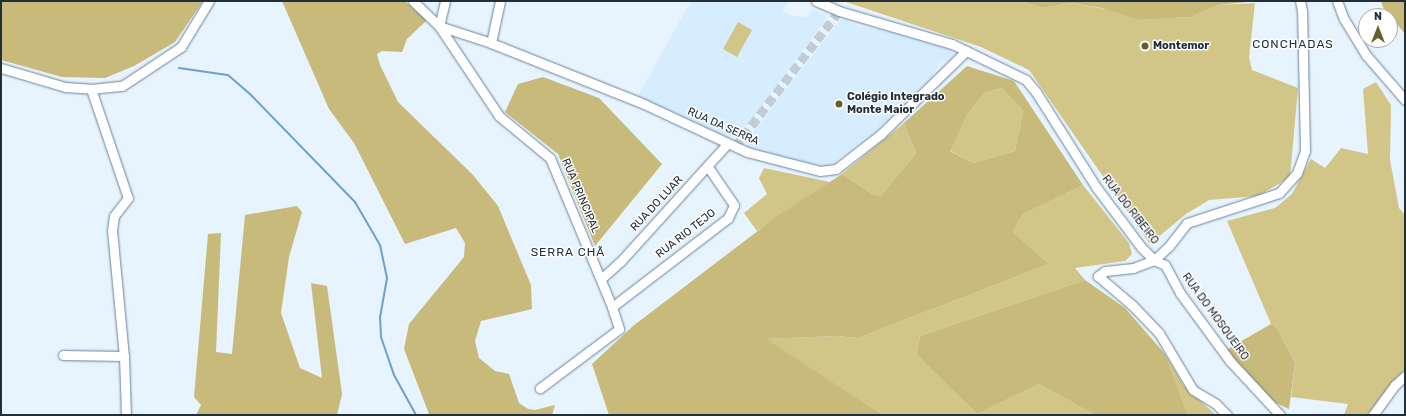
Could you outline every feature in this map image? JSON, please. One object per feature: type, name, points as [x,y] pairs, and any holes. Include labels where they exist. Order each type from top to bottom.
[{"type":"street","points":[[3,68],[65,87],[91,89],[122,86],[181,47],[209,1]]},
{"type":"street","name":"RUA PRINCIPAL","points":[[413,1],[439,26],[499,116],[550,158],[602,278],[612,307],[619,329],[540,388]]},
{"type":"street","points":[[439,26],[445,1]]},
{"type":"street","points":[[491,43],[500,1]]},
{"type":"street","name":"RUA DO RIBEIRO","points":[[816,1],[839,11],[966,51],[1026,80],[1036,92],[1096,187],[1141,247],[1154,260],[1134,268],[1105,271],[1098,276],[1132,305],[1159,333],[1193,390],[1216,404],[1227,415]]},
{"type":"street","points":[[1154,260],[1169,246],[1187,223],[1279,193],[1297,173],[1305,151],[1302,11],[1300,1]]},
{"type":"street","points":[[1337,1],[1344,19],[1366,56],[1405,100]]},
{"type":"street","name":"RUA DA SERRA","points":[[439,26],[491,43],[644,104],[731,145],[767,159],[809,169],[828,171],[836,169],[886,130],[966,51]]},
{"type":"street","points":[[91,89],[128,198],[114,216],[112,230],[124,356],[126,415]]},
{"type":"street","name":"RUA DO LUAR","points":[[602,278],[731,145]]},
{"type":"street","name":"RUA RIO TEJO","points":[[612,307],[728,218],[734,205],[708,167]]},
{"type":"street","name":"RUA DO MOSQUEIRO","points":[[1154,260],[1165,265],[1180,293],[1230,361],[1280,415]]},
{"type":"street","points":[[63,355],[124,356]]},
{"type":"street","points":[[1373,415],[1395,385],[1405,376]]},
{"type":"shaded area","points":[[1,1],[203,1],[175,42],[134,66],[105,78],[62,77],[1,60]]},
{"type":"shaded area","points":[[282,1],[405,1],[427,20],[407,39],[402,52],[382,51],[377,54],[380,65],[398,102],[473,175],[498,206],[531,285],[532,309],[481,321],[475,341],[479,358],[495,371],[509,374],[519,403],[528,409],[535,410],[555,405],[552,415],[429,414],[404,349],[409,324],[464,257],[465,243],[456,228],[405,244],[354,143],[329,109]]},
{"type":"shaded area","points":[[691,1],[789,1],[782,11],[793,16],[808,17],[812,9],[826,16],[826,19],[748,124],[729,138],[637,98]]},
{"type":"shaded area","points":[[843,1],[1021,1],[1043,8],[1071,3],[1117,11],[1140,20],[1191,17],[1218,5],[1255,3],[1249,57],[1252,70],[1298,88],[1290,177],[1258,196],[1209,200],[1186,214],[1150,244],[1029,70],[981,47]]},
{"type":"shaded area","points":[[1021,1],[1256,1],[1218,5],[1191,17],[1140,20],[1102,8],[1071,3],[1043,8]]},
{"type":"shaded area","points":[[1381,1],[1405,1],[1405,34],[1398,25],[1398,8],[1383,7]]},
{"type":"shaded area","name":"Colégio Integrado Monte Maior","points":[[841,19],[848,20],[850,24],[883,30],[949,49],[954,54],[948,62],[941,60],[932,77],[876,131],[829,166],[768,155],[748,147],[746,141]]},
{"type":"shaded area","points":[[738,22],[752,30],[737,57],[723,49]]},
{"type":"shaded area","points":[[967,66],[1014,81],[1083,185],[1022,215],[1013,232],[1049,264],[858,338],[836,336],[766,339],[883,415],[609,415],[592,364],[633,326],[776,217],[842,174],[872,194],[881,196],[916,153],[904,123]],"holes":[[[1002,88],[1023,111],[1015,151],[973,163],[950,151],[967,115],[984,93]]]},
{"type":"shaded area","points":[[543,77],[599,98],[662,164],[595,246],[558,154],[505,112],[518,84]]},
{"type":"shaded area","points":[[1376,82],[1391,105],[1390,160],[1399,208],[1405,215],[1405,370],[1394,380],[1367,415],[1344,415],[1348,404],[1291,397],[1295,363],[1277,328],[1271,324],[1227,221],[1275,208],[1292,194],[1311,159],[1325,168],[1341,148],[1368,154],[1363,89]]},
{"type":"shaded area","points":[[1002,88],[1023,111],[1015,151],[973,163],[949,150],[967,115],[984,93]]},
{"type":"shaded area","points":[[904,123],[916,153],[881,196],[872,194],[842,174]]},
{"type":"shaded area","points":[[764,168],[830,182],[757,231],[744,213],[767,194],[759,178]]},
{"type":"shaded area","points":[[1083,185],[1129,243],[1132,254],[1125,261],[1075,268],[1085,280],[920,336],[916,354],[977,414],[1039,384],[1095,415],[883,415],[765,339],[836,336],[858,338],[1049,264],[1013,232],[1022,215]]},
{"type":"shaded area","points":[[297,206],[302,212],[289,257],[281,313],[300,368],[322,378],[311,283],[327,286],[342,394],[337,415],[196,415],[201,405],[194,397],[208,234],[221,233],[216,352],[232,354],[245,215]]},
{"type":"shaded area","points":[[1085,280],[1125,308],[1165,354],[1188,415],[1095,415],[1039,384],[977,414],[916,354],[920,336]]},
{"type":"shaded area","points":[[1271,324],[1277,328],[1295,363],[1289,409],[1274,402],[1226,350]]},
{"type":"shaded area","points":[[1165,354],[1184,386],[1216,415],[1188,415]]},
{"type":"waterway","points":[[179,68],[228,75],[250,94],[355,202],[380,245],[387,278],[380,317],[381,337],[394,375],[416,415]]},
{"type":"tunnel","points":[[735,147],[839,11]]},
{"type":"place","name":"Montemor","points":[[1145,46]]},
{"type":"place","name":"Colégio Integrado Monte Maior","points":[[839,104]]},
{"type":"district","name":"CONCHADAS","points":[[1293,45]]},
{"type":"district","name":"SERRA CHÃ","points":[[568,253]]}]
